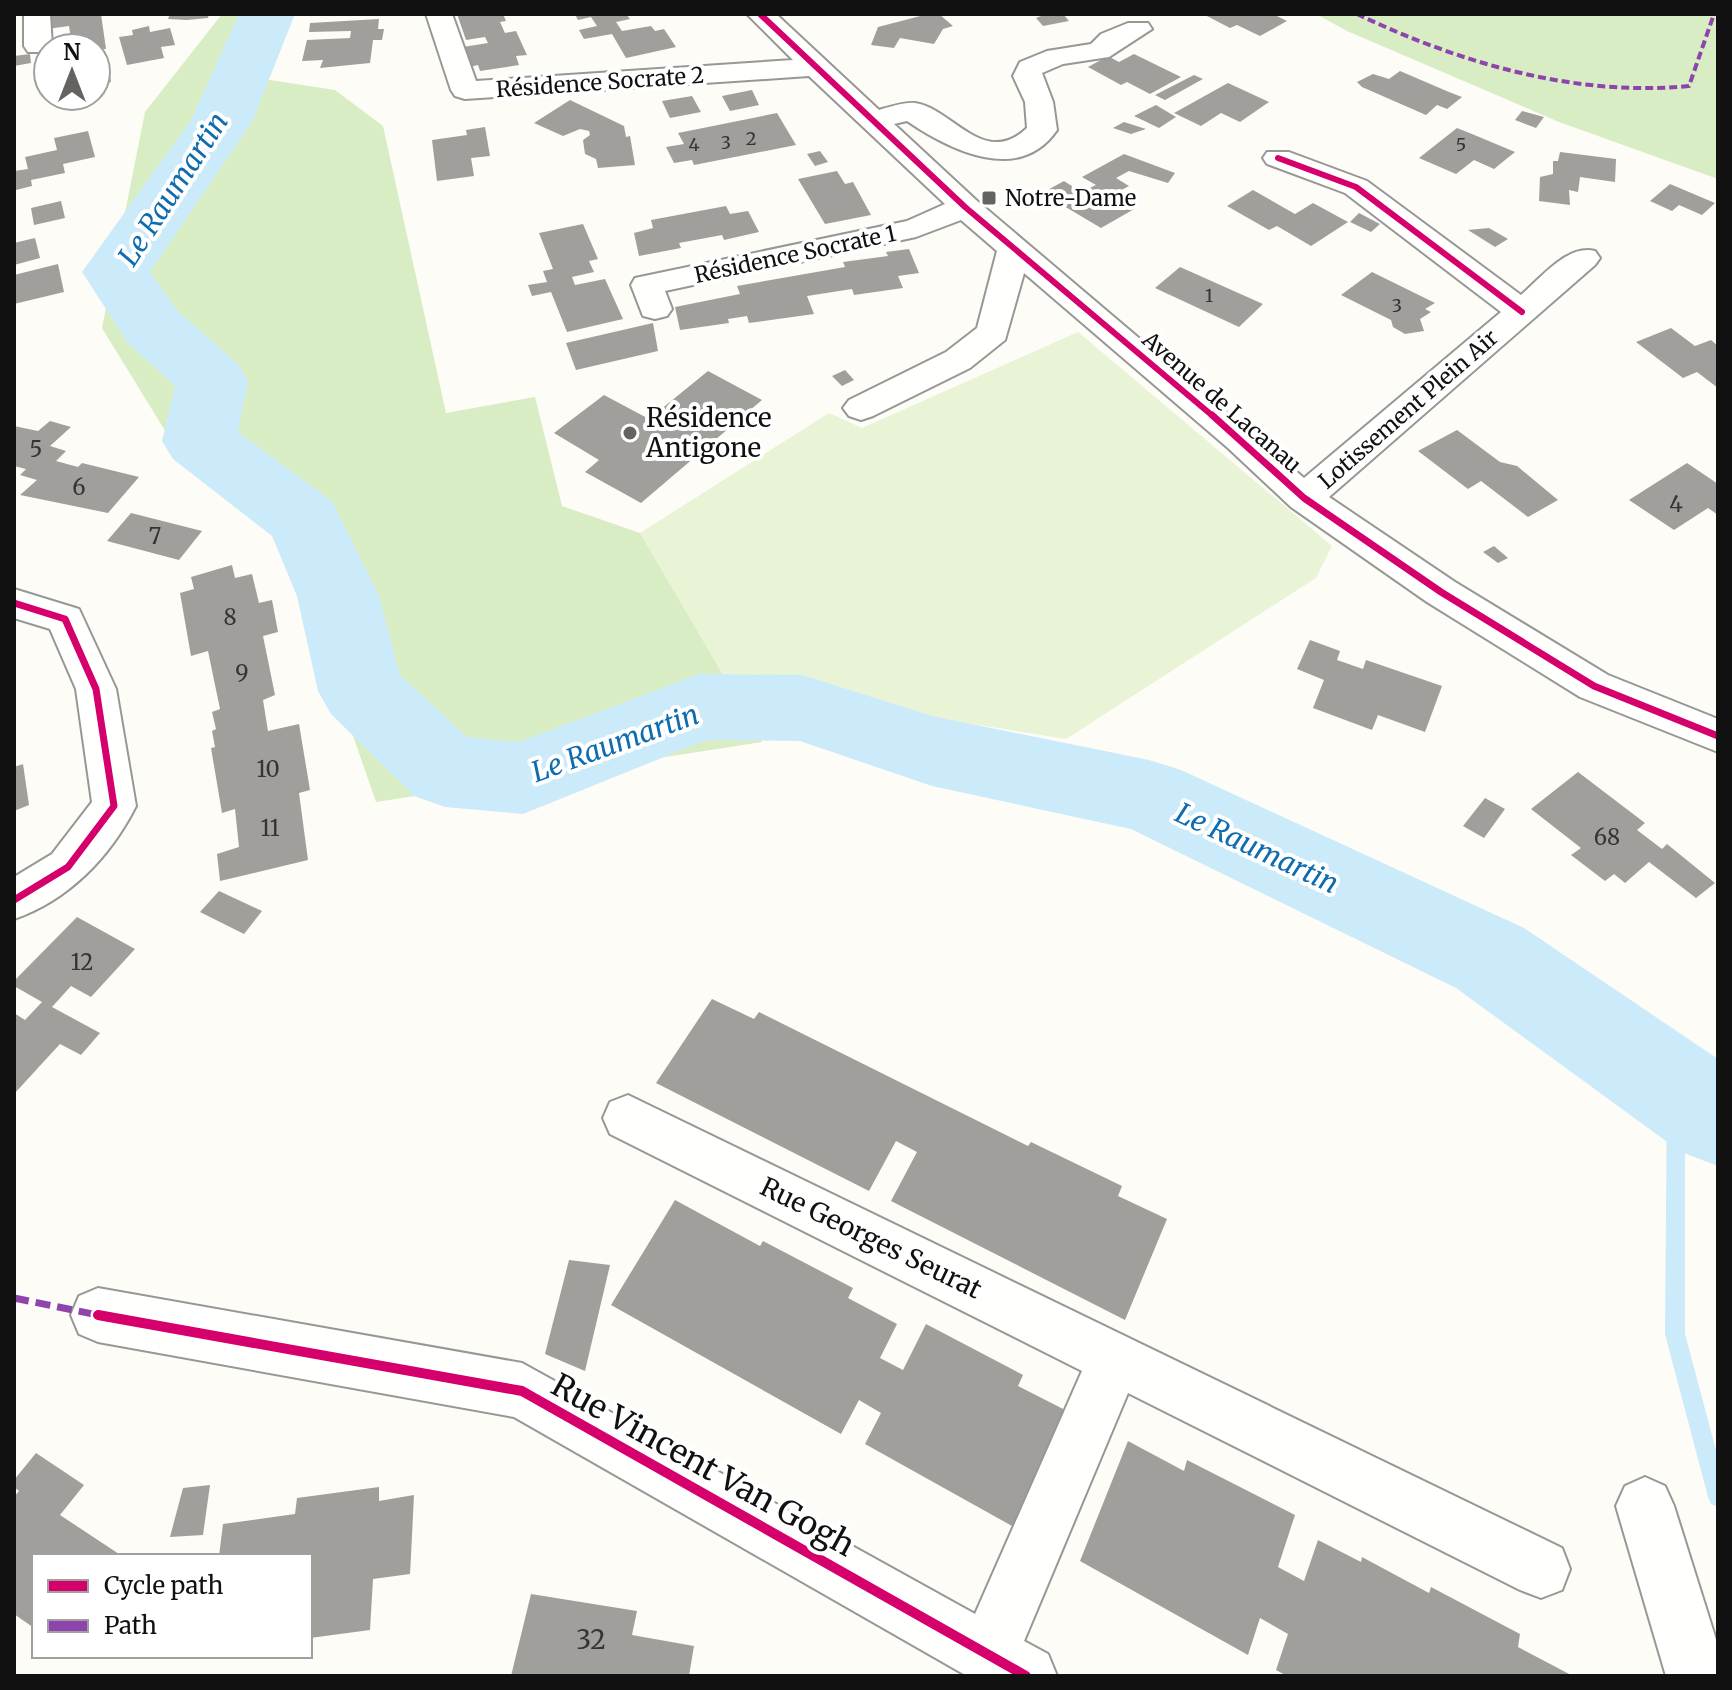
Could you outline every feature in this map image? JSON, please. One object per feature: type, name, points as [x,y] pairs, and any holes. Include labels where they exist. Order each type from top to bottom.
[{"type":"street","name":"Résidence Socrate 2","points":[[439,14],[465,90],[817,67]]},
{"type":"street","name":"Avenue de Lacanau","points":[[760,14],[965,207],[1241,440],[1304,498],[1441,592],[1594,686],[1718,736]]},
{"type":"street","points":[[872,120],[912,111],[960,142],[988,150],[1019,148],[1033,142],[1042,130],[1039,102],[1027,76],[1030,68],[1057,57],[1099,51],[1111,40],[1138,29]]},
{"type":"street","points":[[1278,158],[1356,187],[1522,312]]},
{"type":"street","name":"Résidence Socrate 1","points":[[655,309],[647,285],[916,228],[965,207]]},
{"type":"street","points":[[861,408],[958,360],[993,333],[1014,248]]},
{"type":"street","name":"Lotissement Plein Air","points":[[1304,498],[1584,258]]},
{"type":"street","points":[[14,603],[65,619],[96,689],[114,806],[68,867],[14,900]]},
{"type":"street","name":"Rue Georges Seurat","points":[[628,1118],[1541,1569]]},
{"type":"street","name":"Rue Vincent Van Gogh","points":[[98,1315],[522,1391],[1007,1665]]},
{"type":"street","points":[[1007,1665],[1115,1359]]},
{"type":"street","points":[[1645,1506],[1697,1676]]},
{"type":"green space","points":[[222,14],[266,14],[245,76],[335,90],[383,126],[446,413],[535,397],[562,506],[640,533],[762,742],[376,802],[285,539],[172,442],[102,328],[145,112]]},
{"type":"green space","points":[[1316,14],[1718,14],[1718,179],[1559,122],[1347,31]]},
{"type":"green space","points":[[1078,332],[1332,546],[1316,578],[1066,739],[728,685],[640,533],[829,413],[862,428]]},
{"type":"building","points":[[46,14],[101,14],[104,32],[70,32],[69,26],[47,29]]},
{"type":"building","points":[[170,14],[209,14],[208,18],[187,20],[168,19]]},
{"type":"building","points":[[457,14],[503,14],[506,21],[500,22],[505,33],[516,31],[527,55],[516,56],[519,65],[480,71],[478,65],[470,67],[463,47],[488,43],[485,37],[466,40]]},
{"type":"building","points":[[575,14],[626,14],[630,19],[616,22],[622,31],[651,26],[655,31],[664,29],[676,47],[626,58],[612,34],[584,39],[579,30],[597,26],[591,17],[578,20]]},
{"type":"building","points":[[939,14],[953,26],[943,29],[934,44],[900,38],[894,48],[871,45],[878,27]]},
{"type":"building","points":[[1046,14],[1063,14],[1069,21],[1043,26],[1036,18]]},
{"type":"building","points":[[1203,14],[1273,14],[1287,21],[1260,36],[1237,25],[1230,28]]},
{"type":"building","points":[[379,19],[378,29],[384,29],[382,40],[373,40],[370,63],[320,68],[323,60],[302,61],[307,40],[350,38],[351,31],[309,32],[310,23]]},
{"type":"building","points":[[149,26],[150,32],[170,28],[175,45],[161,47],[164,58],[127,65],[119,37],[133,35],[132,30]]},
{"type":"building","points":[[30,54],[31,63],[14,66],[14,56]]},
{"type":"building","points":[[1134,54],[1181,77],[1150,94],[1127,82],[1121,85],[1088,67],[1108,56],[1119,62]]},
{"type":"building","points":[[1400,71],[1462,97],[1447,109],[1437,105],[1426,115],[1357,82],[1373,74],[1389,79]]},
{"type":"building","points":[[1194,75],[1203,79],[1165,100],[1155,95]]},
{"type":"building","points":[[1228,83],[1269,102],[1240,122],[1221,113],[1201,126],[1174,113]]},
{"type":"building","points":[[752,90],[759,105],[730,111],[722,96]]},
{"type":"building","points":[[692,96],[701,112],[670,118],[662,101]]},
{"type":"building","points":[[570,100],[624,126],[626,137],[630,136],[635,165],[598,168],[596,159],[585,154],[583,140],[590,135],[589,131],[580,129],[563,136],[534,123]]},
{"type":"building","points":[[1156,105],[1176,117],[1159,128],[1134,116]]},
{"type":"building","points":[[1522,111],[1544,117],[1536,128],[1515,120]]},
{"type":"building","points":[[777,113],[796,145],[694,165],[692,160],[674,163],[666,147],[684,144],[678,133]]},
{"type":"building","points":[[1124,122],[1146,129],[1131,134],[1113,128]]},
{"type":"building","points":[[485,127],[490,156],[471,158],[474,176],[437,181],[432,140],[467,135],[466,130]]},
{"type":"building","points":[[1457,128],[1515,152],[1494,169],[1474,160],[1456,174],[1419,158]]},
{"type":"building","points":[[88,131],[95,157],[63,164],[65,173],[31,180],[32,186],[16,190],[14,171],[28,169],[25,157],[57,150],[54,138]]},
{"type":"building","points":[[820,151],[828,162],[815,166],[807,154]]},
{"type":"building","points":[[1560,152],[1616,159],[1615,182],[1580,177],[1578,192],[1569,190],[1570,205],[1539,201],[1540,177],[1553,174],[1553,161],[1558,161]]},
{"type":"building","points":[[1124,154],[1175,173],[1168,183],[1129,171],[1116,178],[1129,186],[1112,195],[1136,208],[1101,228],[1042,193],[1064,181],[1081,192],[1096,185],[1082,177]]},
{"type":"building","points":[[837,171],[845,184],[853,182],[871,215],[825,224],[798,179]]},
{"type":"building","points":[[1670,184],[1715,203],[1702,215],[1679,205],[1672,211],[1650,201]]},
{"type":"building","points":[[1253,190],[1295,214],[1313,203],[1348,222],[1311,246],[1277,226],[1269,230],[1227,206]]},
{"type":"building","points":[[61,201],[65,218],[34,225],[31,208]]},
{"type":"building","points":[[726,206],[730,214],[748,211],[759,232],[724,240],[722,235],[679,243],[681,248],[639,256],[634,233],[653,228],[651,220]]},
{"type":"building","points":[[1359,213],[1380,224],[1371,232],[1350,222]]},
{"type":"building","points":[[583,224],[598,259],[589,261],[594,272],[572,277],[575,285],[605,279],[623,319],[567,332],[551,292],[532,296],[528,285],[547,282],[543,271],[553,269],[539,233]]},
{"type":"building","points":[[1489,228],[1508,239],[1495,247],[1468,230]]},
{"type":"building","points":[[35,238],[40,258],[14,265],[14,243]]},
{"type":"building","points":[[909,249],[919,273],[898,276],[903,288],[854,295],[852,289],[807,296],[814,314],[749,323],[747,316],[728,319],[729,323],[680,330],[675,307],[740,294],[737,286],[845,267],[843,262],[888,256],[886,252]]},
{"type":"building","points":[[58,264],[64,292],[14,304],[14,275]]},
{"type":"building","points":[[1180,267],[1263,304],[1239,327],[1155,288]]},
{"type":"building","points":[[1372,272],[1435,303],[1425,309],[1431,312],[1420,319],[1424,331],[1405,334],[1393,327],[1391,320],[1341,295]]},
{"type":"building","points":[[653,323],[658,351],[576,370],[566,343]]},
{"type":"building","points":[[1671,328],[1695,346],[1711,340],[1718,346],[1718,388],[1697,372],[1683,378],[1636,342]]},
{"type":"building","points":[[845,370],[854,380],[842,386],[832,376]]},
{"type":"building","name":"Résidence Antigone","points":[[708,371],[762,400],[641,503],[585,472],[599,460],[554,433],[604,395],[649,419]]},
{"type":"building","points":[[50,421],[71,427],[50,446],[66,451],[56,461],[78,467],[82,463],[139,477],[108,513],[20,495],[37,480],[20,475],[26,469],[14,466],[14,426],[38,431]]},
{"type":"building","points":[[1457,430],[1500,462],[1517,466],[1558,500],[1528,517],[1481,481],[1468,489],[1418,451]]},
{"type":"building","points":[[1687,463],[1718,484],[1718,515],[1708,508],[1674,530],[1629,500]]},
{"type":"building","points":[[131,513],[202,531],[179,560],[107,541]]},
{"type":"building","points":[[1494,546],[1508,558],[1498,563],[1483,552]]},
{"type":"building","points":[[232,565],[235,578],[252,574],[259,603],[272,600],[278,632],[263,636],[275,695],[263,700],[268,731],[299,724],[310,790],[299,793],[308,860],[220,881],[217,854],[239,847],[235,809],[222,813],[211,748],[215,747],[212,731],[216,729],[212,712],[220,709],[208,651],[191,656],[180,593],[194,589],[191,577]]},
{"type":"building","points":[[1310,640],[1340,651],[1337,660],[1363,669],[1366,660],[1442,686],[1425,732],[1378,715],[1372,730],[1313,708],[1324,680],[1297,669]]},
{"type":"building","points":[[23,764],[29,805],[14,811],[14,767]]},
{"type":"building","points":[[1578,772],[1645,823],[1637,830],[1662,849],[1667,844],[1715,883],[1696,898],[1649,862],[1625,883],[1614,874],[1605,881],[1571,855],[1581,848],[1531,809]]},
{"type":"building","points":[[1485,798],[1505,809],[1484,838],[1463,826]]},
{"type":"building","points":[[219,891],[262,911],[244,934],[200,912]]},
{"type":"building","points":[[77,917],[135,949],[91,997],[71,986],[52,1007],[100,1033],[81,1055],[60,1044],[14,1094],[14,1013],[25,1020],[42,1002],[14,986],[14,981]]},
{"type":"building","points":[[712,999],[754,1019],[759,1012],[1028,1146],[1031,1142],[1122,1186],[1118,1196],[1167,1219],[1125,1320],[891,1201],[917,1152],[896,1141],[869,1191],[656,1083]]},
{"type":"building","points":[[675,1200],[760,1246],[763,1241],[853,1288],[848,1298],[897,1324],[880,1358],[903,1370],[926,1324],[1023,1375],[1018,1386],[1071,1413],[1021,1531],[865,1444],[881,1413],[859,1400],[841,1434],[611,1305]]},
{"type":"building","points":[[569,1260],[610,1265],[585,1371],[545,1354]]},
{"type":"building","points":[[1128,1441],[1184,1471],[1187,1460],[1295,1515],[1278,1567],[1304,1581],[1318,1540],[1361,1562],[1362,1557],[1429,1593],[1431,1587],[1520,1634],[1518,1647],[1573,1676],[1287,1676],[1276,1670],[1288,1634],[1260,1618],[1248,1655],[1080,1561]]},
{"type":"building","points":[[36,1453],[84,1485],[60,1515],[119,1554],[32,1554],[32,1627],[14,1614],[14,1497],[19,1491],[14,1487],[14,1480]]},
{"type":"building","points":[[210,1485],[203,1535],[170,1537],[183,1488]]},
{"type":"building","points":[[379,1487],[379,1501],[414,1495],[410,1574],[373,1579],[370,1630],[312,1638],[312,1554],[219,1554],[223,1524],[295,1514],[297,1498]]},
{"type":"building","points":[[531,1594],[637,1611],[632,1635],[694,1646],[689,1676],[511,1676]]},
{"type":"waterway","name":"Le Raumartin","points":[[267,14],[221,122],[116,272],[153,327],[212,381],[199,441],[304,520],[338,596],[361,691],[445,771],[523,778],[699,707],[802,708],[932,751],[1149,796],[1490,958],[1718,1118]]},
{"type":"waterway","points":[[1676,1089],[1675,1334],[1718,1497]]},
{"type":"marked path","points":[[1357,14],[1430,46],[1519,72],[1565,82],[1652,90],[1689,86],[1703,53],[1714,14]]},
{"type":"marked path","points":[[14,1298],[98,1315]]},
{"type":"cycle path","points":[[760,14],[965,207],[1241,440],[1304,498],[1441,592],[1594,686],[1718,736]]},
{"type":"cycle path","points":[[1278,158],[1356,187],[1522,312]]},
{"type":"cycle path","points":[[14,603],[65,619],[96,689],[114,806],[68,867],[14,900]]},
{"type":"cycle path","points":[[98,1315],[522,1391],[1026,1676]]},
{"type":"place","name":"Notre-Dame","points":[[989,198]]},
{"type":"place","name":"Résidence Antigone","points":[[630,433]]}]
